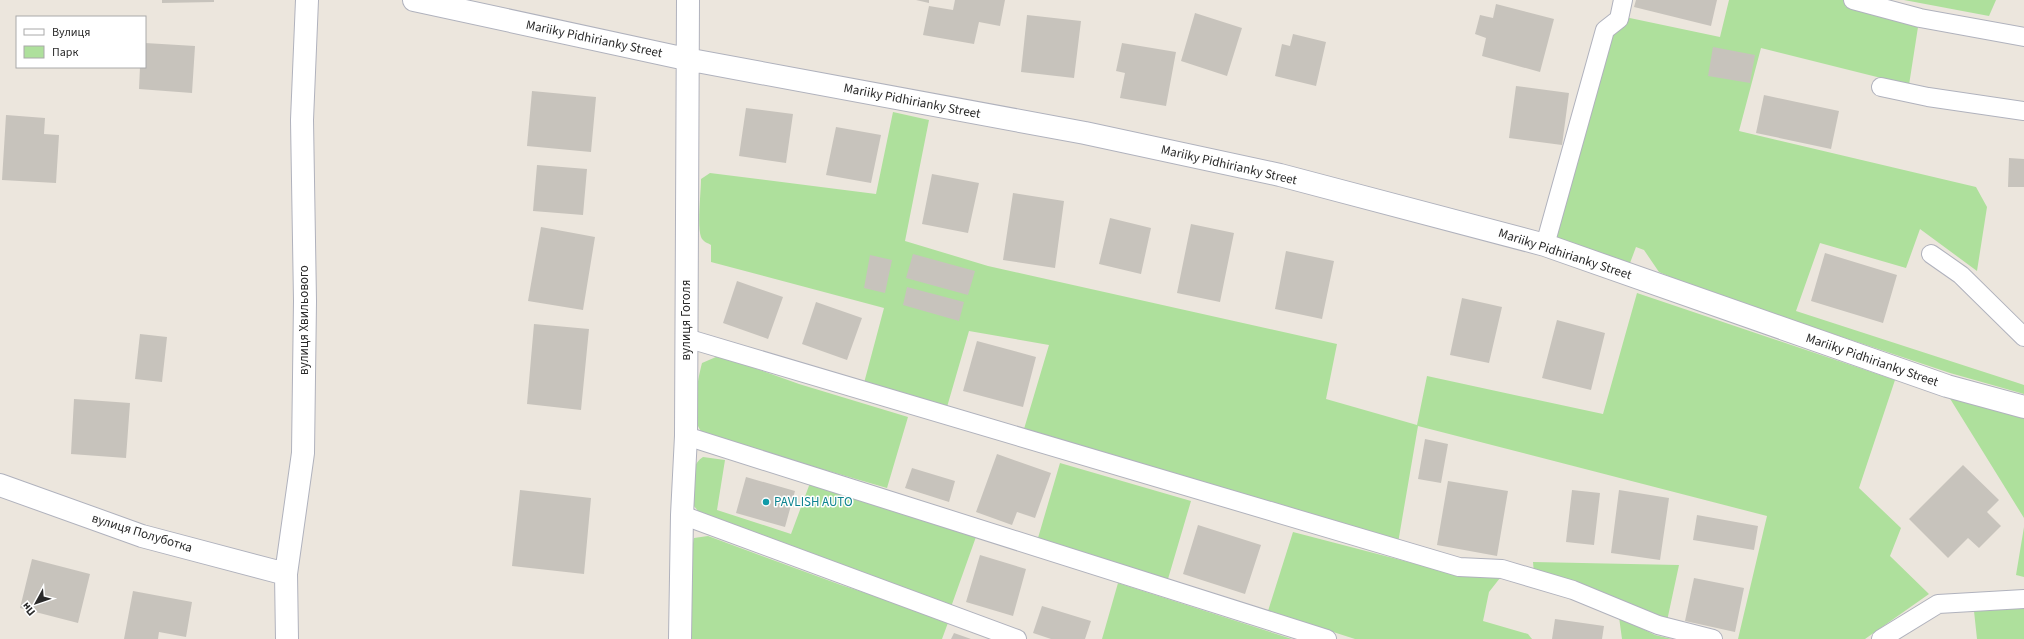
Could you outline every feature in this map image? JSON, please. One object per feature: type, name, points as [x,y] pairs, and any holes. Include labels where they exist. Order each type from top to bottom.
[{"type":"street","name":"Mariiky Pidhirianky Street","points":[[414,0],[686,59],[1086,133],[1280,175],[1545,245],[1948,386],[2024,407]]},
{"type":"street","name":"вулиця Гоголя","points":[[680,639],[682,515],[686,436],[686,59],[688,0]]},
{"type":"street","name":"вулиця Хвильового","points":[[287,639],[286,574],[303,453],[305,301],[302,120],[311,3]]},
{"type":"street","name":"вулиця Полуботка","points":[[0,485],[142,536],[286,574]]},
{"type":"lane","points":[[1545,245],[1605,30],[1619,19],[1623,0]]},
{"type":"lane","points":[[1853,0],[1920,18],[2024,37]]},
{"type":"lane","points":[[1880,87],[1928,97],[2024,111]]},
{"type":"lane","points":[[1932,254],[1961,275],[2024,337]]},
{"type":"lane","points":[[686,338],[1459,567],[1502,569],[1572,590],[1658,625],[1713,639]]},
{"type":"lane","points":[[686,436],[1327,639]]},
{"type":"lane","points":[[682,515],[1017,639]]},
{"type":"lane","points":[[1881,639],[1938,604],[2024,599]]},
{"type":"green space","points":[[1729,0],[1846,0],[1845,6],[1918,27],[1909,85],[1761,48],[1739,131],[1976,187],[1987,207],[1977,271],[1920,229],[1906,268],[1820,243],[1796,311],[2024,385],[2024,394],[1950,373],[1696,288],[1659,272],[1644,250],[1636,247],[1630,263],[1555,239],[1611,35],[1625,17],[1720,37]]},
{"type":"green space","points":[[1904,0],[1996,0],[1989,16]]},
{"type":"green space","points":[[893,112],[929,120],[905,241],[988,266],[1337,344],[1326,399],[1417,425],[1427,376],[1603,414],[1637,293],[1895,380],[1859,488],[1901,528],[1890,556],[1929,594],[1865,639],[1738,639],[1767,516],[1418,426],[1398,543],[1024,429],[1049,345],[969,331],[947,407],[864,383],[884,308],[711,262],[711,245],[703,240],[700,232],[699,217],[701,179],[710,173],[876,194]]},
{"type":"green space","points":[[716,357],[726,358],[799,384],[908,417],[887,488],[715,438],[702,432],[698,425],[695,408],[699,378],[702,363]]},
{"type":"green space","points":[[1949,397],[2024,417],[2024,518]]},
{"type":"green space","points":[[703,457],[725,460],[717,510],[791,534],[810,483],[977,534],[951,607],[699,512],[693,505],[692,478],[695,466]]},
{"type":"green space","points":[[1060,463],[1191,501],[1168,579],[1038,538]]},
{"type":"green space","points":[[2024,527],[2024,577],[2016,575]]},
{"type":"green space","points":[[1293,532],[1462,576],[1500,578],[1489,592],[1483,621],[1528,634],[1532,639],[1355,639],[1268,611]]},
{"type":"green space","points":[[708,536],[841,585],[949,620],[942,639],[690,639],[693,543],[694,538]]},
{"type":"green space","points":[[1533,562],[1679,565],[1667,621],[1534,573]]},
{"type":"green space","points":[[1118,583],[1292,639],[1102,639]]},
{"type":"green space","points":[[2024,608],[2024,639],[1977,639],[1974,611]]},
{"type":"green space","points":[[1619,617],[1655,635],[1672,639],[1622,639]]},
{"type":"building","points":[[162,0],[214,0],[214,2],[162,3]]},
{"type":"building","points":[[916,0],[929,0],[929,3]]},
{"type":"building","points":[[955,0],[1005,0],[1000,26],[979,22],[974,44],[923,35],[929,6],[953,10]]},
{"type":"building","points":[[1636,0],[1717,0],[1711,26],[1634,7]]},
{"type":"building","points":[[1496,4],[1554,19],[1540,72],[1482,56],[1486,38],[1475,34],[1480,15],[1493,18]]},
{"type":"building","points":[[1195,13],[1242,28],[1227,76],[1181,61]]},
{"type":"building","points":[[1027,15],[1081,21],[1074,78],[1021,72]]},
{"type":"building","points":[[1293,34],[1326,42],[1316,86],[1275,76],[1282,44],[1290,46]]},
{"type":"building","points":[[146,43],[195,46],[192,93],[139,89],[140,68],[146,68]]},
{"type":"building","points":[[1122,43],[1176,52],[1166,106],[1120,98],[1125,73],[1116,71]]},
{"type":"building","points":[[1713,47],[1755,55],[1750,83],[1708,76]]},
{"type":"building","points":[[1516,86],[1569,93],[1562,145],[1509,138]]},
{"type":"building","points":[[532,91],[596,97],[591,152],[527,146]]},
{"type":"building","points":[[1764,95],[1839,111],[1831,149],[1756,133]]},
{"type":"building","points":[[746,108],[793,114],[786,163],[739,156]]},
{"type":"building","points":[[6,115],[45,118],[44,134],[59,135],[56,183],[2,180]]},
{"type":"building","points":[[836,127],[881,135],[871,183],[826,175]]},
{"type":"building","points":[[2009,158],[2024,159],[2024,187],[2008,187]]},
{"type":"building","points":[[537,165],[587,169],[583,215],[533,211]]},
{"type":"building","points":[[932,174],[979,183],[968,233],[922,224]]},
{"type":"building","points":[[1013,193],[1064,201],[1055,268],[1003,260]]},
{"type":"building","points":[[1110,218],[1151,228],[1141,274],[1099,264]]},
{"type":"building","points":[[1191,224],[1234,233],[1220,302],[1177,293]]},
{"type":"building","points":[[541,227],[595,237],[583,310],[528,301]]},
{"type":"building","points":[[1286,251],[1334,261],[1322,319],[1275,309]]},
{"type":"building","points":[[1825,253],[1897,275],[1883,323],[1811,301]]},
{"type":"building","points":[[913,254],[975,271],[968,295],[906,278]]},
{"type":"building","points":[[870,255],[892,260],[885,293],[864,288]]},
{"type":"building","points":[[737,281],[783,297],[768,339],[723,323]]},
{"type":"building","points":[[907,287],[964,302],[959,321],[903,305]]},
{"type":"building","points":[[1462,298],[1502,307],[1489,363],[1450,355]]},
{"type":"building","points":[[816,302],[862,318],[847,360],[802,344]]},
{"type":"building","points":[[1557,320],[1605,333],[1591,390],[1542,378]]},
{"type":"building","points":[[534,324],[589,329],[581,410],[527,404]]},
{"type":"building","points":[[140,334],[167,337],[162,382],[135,379]]},
{"type":"building","points":[[977,341],[1036,357],[1023,407],[963,391]]},
{"type":"building","points":[[74,399],[130,403],[126,458],[71,454]]},
{"type":"building","points":[[1425,439],[1448,444],[1441,483],[1418,479]]},
{"type":"building","points":[[997,454],[1051,473],[1035,518],[1017,512],[1012,525],[976,512]]},
{"type":"building","points":[[1963,465],[1999,500],[1987,512],[2001,526],[1979,548],[1968,538],[1948,558],[1909,519]]},
{"type":"building","points":[[912,468],[955,481],[949,502],[905,488]]},
{"type":"building","name":"PAVLISH AUTO","points":[[746,477],[795,491],[785,527],[736,513]]},
{"type":"building","points":[[1448,481],[1508,491],[1497,556],[1437,545]]},
{"type":"building","points":[[520,490],[591,498],[584,574],[512,566]]},
{"type":"building","points":[[1572,490],[1600,493],[1594,545],[1566,542]]},
{"type":"building","points":[[1619,490],[1669,498],[1660,560],[1611,553]]},
{"type":"building","points":[[1697,515],[1758,526],[1754,550],[1693,540]]},
{"type":"building","points":[[1198,525],[1261,545],[1245,594],[1183,574]]},
{"type":"building","points":[[980,555],[1026,569],[1013,616],[966,602]]},
{"type":"building","points":[[32,559],[90,574],[78,623],[20,608]]},
{"type":"building","points":[[1694,578],[1744,588],[1735,632],[1685,621]]},
{"type":"building","points":[[133,591],[192,602],[186,637],[159,632],[158,639],[124,639]]},
{"type":"building","points":[[1042,606],[1091,621],[1085,639],[1051,639],[1033,633]]},
{"type":"building","points":[[1555,619],[1604,626],[1602,639],[1552,639]]},
{"type":"building","points":[[954,633],[971,639],[951,639]]},
{"type":"place","name":"PAVLISH AUTO","points":[[766,502]]}]
